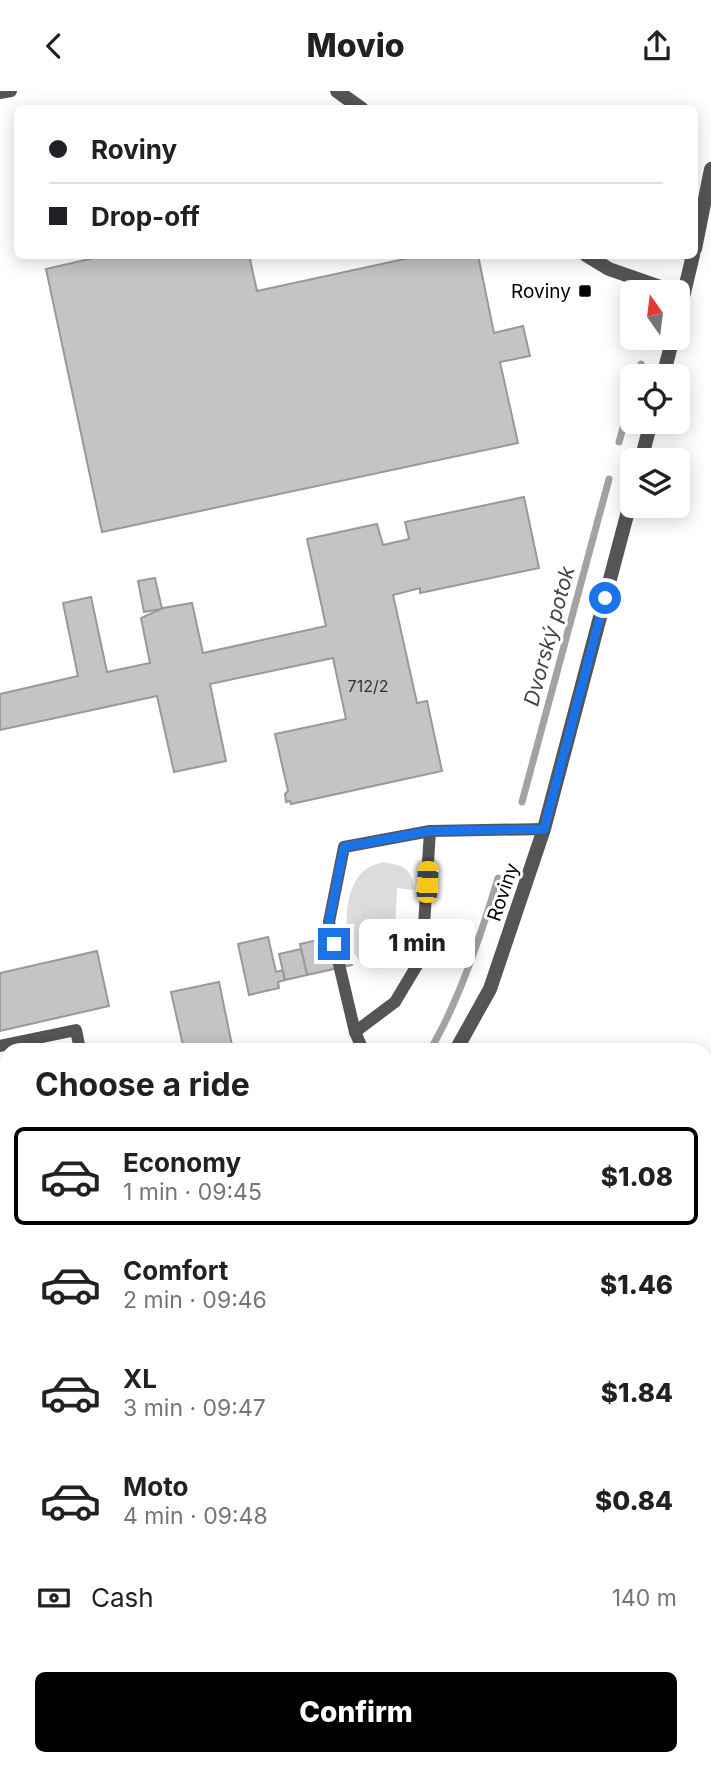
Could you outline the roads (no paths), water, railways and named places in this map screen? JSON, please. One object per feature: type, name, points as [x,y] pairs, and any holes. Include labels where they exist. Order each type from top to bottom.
[{"type":"street","points":[[337,91],[356,105]]},
{"type":"street","points":[[698,234],[711,169]]},
{"type":"street","points":[[593,259],[609,269],[641,280]]},
{"type":"street","points":[[684,280],[692,259]]},
{"type":"street","name":"Roviny","points":[[460,1043],[490,989],[544,829],[626,518]]},
{"type":"lane","points":[[0,93],[11,91]]},
{"type":"lane","points":[[360,1043],[329,922],[344,847],[430,831],[544,829]]},
{"type":"lane","points":[[355,1032],[395,1002],[422,957],[430,831]]},
{"type":"lane","points":[[14,1043],[76,1030],[79,1043]]},
{"type":"waterway","name":"Dvorský potok","points":[[619,442],[621,434]]},
{"type":"waterway","name":"Dvorský potok","points":[[522,802],[609,479]]},
{"type":"waterway","name":"Dvorský potok","points":[[434,1043],[460,989],[498,878]]},
{"type":"place","name":"Roviny","points":[[585,291]]}]
